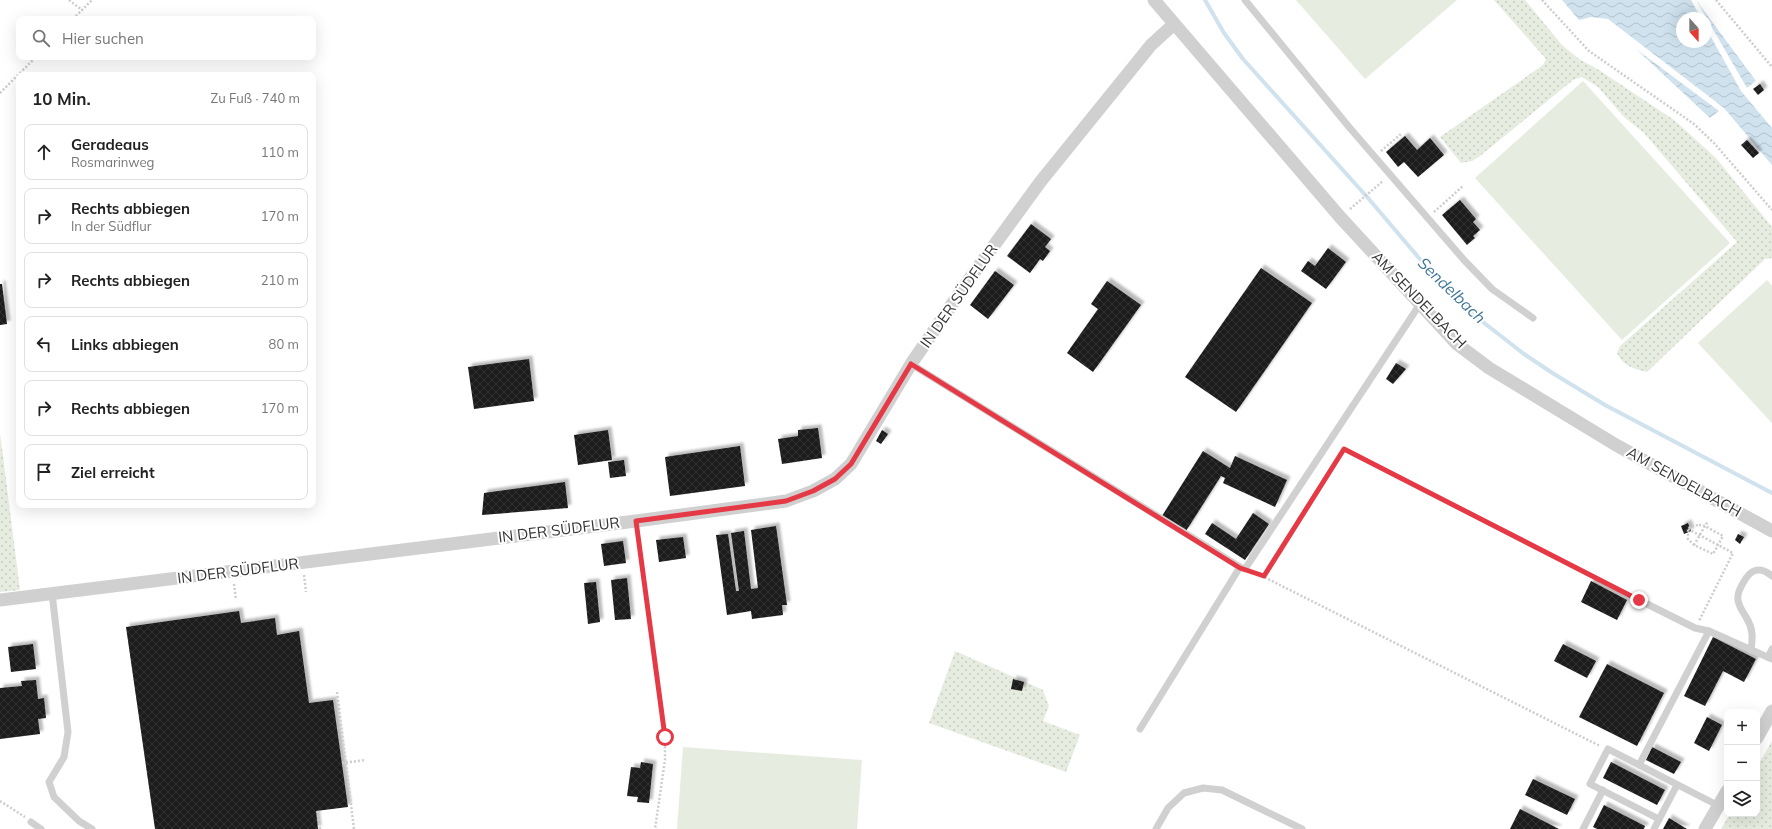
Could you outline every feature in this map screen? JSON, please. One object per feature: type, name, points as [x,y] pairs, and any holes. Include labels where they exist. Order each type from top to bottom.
[{"type":"street","name":"AM SENDELBACH","points":[[1154,0],[1340,217],[1457,344],[1489,368],[1616,445],[1772,531]]},
{"type":"street","name":"IN DER SÜDFLUR","points":[[0,600],[786,501],[813,491],[835,479],[851,464],[911,364],[968,281],[1041,181],[1152,44],[1174,24]]},
{"type":"street","points":[[1760,733],[1772,711]]},
{"type":"street","points":[[1705,829],[1724,797]]},
{"type":"lane","points":[[1245,0],[1427,217],[1492,289],[1533,318]]},
{"type":"lane","points":[[1140,729],[1243,568],[1420,304]]},
{"type":"lane","points":[[911,364],[1243,568]]},
{"type":"lane","points":[[1751,650],[1753,637],[1751,626],[1739,606],[1737,599],[1739,591],[1748,574],[1753,570],[1761,570],[1772,576]]},
{"type":"lane","points":[[52,594],[68,732],[64,757],[50,782],[54,797],[79,821],[92,829]]},
{"type":"lane","points":[[1639,600],[1695,628],[1709,631],[1770,658],[1772,648]]},
{"type":"lane","points":[[1639,765],[1709,631]]},
{"type":"lane","points":[[1660,819],[1590,784],[1608,749],[1719,806]]},
{"type":"lane","points":[[1654,829],[1677,785]]},
{"type":"lane","points":[[1156,829],[1168,808],[1184,793],[1203,788],[1222,790],[1302,829]]},
{"type":"lane","points":[[1583,829],[1603,790]]},
{"type":"lane","points":[[31,822],[41,829]]},
{"type":"path","points":[[69,0],[82,10]]},
{"type":"path","points":[[76,16],[92,0]]},
{"type":"path","points":[[1542,0],[1589,51],[1694,124],[1714,143],[1772,210]]},
{"type":"path","points":[[1716,0],[1772,67]]},
{"type":"path","points":[[21,72],[33,60]]},
{"type":"path","points":[[0,93],[16,77]]},
{"type":"path","points":[[1375,156],[1401,134]]},
{"type":"path","points":[[1427,217],[1463,186]]},
{"type":"path","points":[[1353,206],[1376,187]]},
{"type":"path","points":[[1264,576],[1344,449],[1639,600]]},
{"type":"path","points":[[636,521],[665,737],[665,760],[655,829]]},
{"type":"path","points":[[1694,545],[1708,521]]},
{"type":"path","points":[[1694,525],[1705,526],[1723,536],[1713,554],[1694,545],[1688,538],[1688,529],[1694,525]]},
{"type":"path","points":[[1688,529],[1733,553],[1695,628]]},
{"type":"path","points":[[302,562],[306,592]]},
{"type":"path","points":[[1243,568],[1264,576],[1608,749]]},
{"type":"path","points":[[234,582],[236,600]]},
{"type":"path","points":[[337,692],[354,829]]},
{"type":"path","points":[[342,763],[366,760]]},
{"type":"path","points":[[0,801],[31,822]]},
{"type":"path","points":[[318,811],[320,829]]},
{"type":"shaded area","points":[[1296,0],[1457,0],[1365,79]]},
{"type":"shaded area","points":[[1494,0],[1525,0],[1562,45],[1579,59],[1599,70],[1674,120],[1716,158],[1772,227],[1772,258],[1765,259],[1647,372],[1633,368],[1622,361],[1617,353],[1620,346],[1737,242],[1644,133],[1624,117],[1598,87],[1582,77],[1573,80],[1480,156],[1472,161],[1461,163],[1440,137],[1543,65],[1546,59]]},
{"type":"shaded area","points":[[1583,81],[1730,243],[1622,340],[1475,178]]},
{"type":"shaded area","points":[[1767,280],[1772,286],[1772,423],[1698,343]]},
{"type":"shaded area","points":[[0,433],[20,590],[0,592]]},
{"type":"shaded area","points":[[955,651],[1043,690],[1049,706],[1043,721],[1080,735],[1066,772],[929,723]]},
{"type":"shaded area","points":[[1772,741],[1772,829],[1721,829],[1728,817],[1760,817],[1760,762]]},
{"type":"shaded area","points":[[683,747],[862,760],[857,829],[677,829]]},
{"type":"water","points":[[1562,0],[1691,0],[1698,12],[1676,12],[1676,48],[1712,48],[1712,39],[1741,91],[1772,128],[1772,165],[1724,108],[1608,19],[1591,17],[1579,20]]},
{"type":"water","points":[[1696,0],[1705,12],[1703,12]]},
{"type":"water","points":[[1712,22],[1756,81],[1747,88],[1712,28]]},
{"type":"water","points":[[1636,49],[1719,111],[1710,118]]},
{"type":"building","points":[[1760,84],[1764,90],[1758,95],[1753,89]]},
{"type":"building","points":[[1405,136],[1417,150],[1430,138],[1444,155],[1418,177],[1404,162],[1398,167],[1386,152]]},
{"type":"building","points":[[1747,140],[1759,153],[1753,158],[1741,145]]},
{"type":"building","points":[[1460,200],[1476,219],[1473,222],[1480,230],[1473,236],[1475,238],[1467,245],[1442,215]]},
{"type":"building","points":[[1031,224],[1051,239],[1045,247],[1050,251],[1043,261],[1040,259],[1030,273],[1007,256]]},
{"type":"building","points":[[1328,248],[1346,262],[1326,289],[1301,271],[1308,261],[1315,266]]},
{"type":"building","points":[[1261,268],[1312,303],[1236,412],[1185,377]]},
{"type":"building","points":[[995,271],[1014,285],[988,319],[970,305]]},
{"type":"building","points":[[1107,281],[1141,305],[1093,372],[1067,353],[1098,309],[1091,304]]},
{"type":"building","points":[[0,284],[2,284],[7,324],[0,325]]},
{"type":"building","points":[[529,359],[534,401],[474,409],[468,367]]},
{"type":"building","points":[[1396,363],[1406,369],[1393,384],[1386,379]]},
{"type":"building","points":[[818,428],[822,458],[782,464],[778,439],[798,436],[798,430]]},
{"type":"building","points":[[608,430],[612,460],[578,465],[574,435]]},
{"type":"building","points":[[882,430],[888,434],[881,444],[876,441]]},
{"type":"building","points":[[740,446],[745,486],[670,496],[665,457]]},
{"type":"building","points":[[1203,451],[1230,468],[1235,456],[1287,480],[1275,507],[1223,483],[1225,478],[1221,476],[1186,531],[1162,516]]},
{"type":"building","points":[[624,460],[626,476],[610,478],[608,462]]},
{"type":"building","points":[[565,482],[568,508],[482,515],[484,493]]},
{"type":"building","points":[[1253,513],[1269,524],[1245,560],[1205,534],[1212,523],[1236,539]]},
{"type":"building","points":[[1688,523],[1691,531],[1684,534],[1681,526]]},
{"type":"building","points":[[776,526],[787,605],[782,605],[783,615],[752,619],[751,611],[727,615],[716,535],[728,534],[736,591],[739,591],[731,533],[744,531],[751,589],[758,588],[751,530]]},
{"type":"building","points":[[1738,534],[1744,537],[1740,544],[1735,540]]},
{"type":"building","points":[[683,537],[686,558],[659,562],[656,540]]},
{"type":"building","points":[[623,541],[626,563],[604,566],[601,544]]},
{"type":"building","points":[[627,578],[631,619],[615,620],[611,580]]},
{"type":"building","points":[[1591,581],[1627,600],[1617,620],[1581,602]]},
{"type":"building","points":[[596,582],[600,622],[588,624],[584,583]]},
{"type":"building","points":[[239,611],[241,623],[275,618],[277,635],[299,631],[309,703],[333,700],[348,807],[316,811],[318,829],[155,829],[126,627]]},
{"type":"building","points":[[1713,637],[1756,659],[1744,682],[1723,671],[1705,706],[1684,696]]},
{"type":"building","points":[[33,644],[36,669],[11,672],[8,647]]},
{"type":"building","points":[[1563,644],[1596,661],[1587,678],[1554,661]]},
{"type":"building","points":[[1607,664],[1664,693],[1637,746],[1579,717]]},
{"type":"building","points":[[1013,679],[1024,682],[1022,691],[1011,689]]},
{"type":"building","points":[[36,680],[38,699],[44,698],[46,718],[38,719],[40,734],[0,739],[0,688],[22,686],[21,681]]},
{"type":"building","points":[[1707,717],[1722,725],[1709,751],[1694,743]]},
{"type":"building","points":[[1652,747],[1681,762],[1674,774],[1646,760]]},
{"type":"building","points":[[641,762],[653,764],[649,803],[637,802],[638,797],[627,796],[631,767],[640,768]]},
{"type":"building","points":[[1611,762],[1665,790],[1657,805],[1603,778]]},
{"type":"building","points":[[1533,779],[1575,799],[1567,815],[1525,795]]},
{"type":"building","points":[[1604,805],[1645,826],[1644,829],[1597,829],[1593,827]]},
{"type":"building","points":[[1520,809],[1559,829],[1510,829]]},
{"type":"building","points":[[1669,818],[1687,829],[1663,829]]},
{"type":"waterway","name":"Sendelbach","points":[[1205,0],[1224,33],[1243,59],[1368,198],[1436,278],[1474,315],[1524,354],[1605,405],[1772,493]]},
{"type":"route","points":[[665,737],[636,521],[786,501],[813,491],[835,479],[851,464],[911,364],[1240,568],[1256,572],[1264,576],[1344,449],[1639,600]]}]
